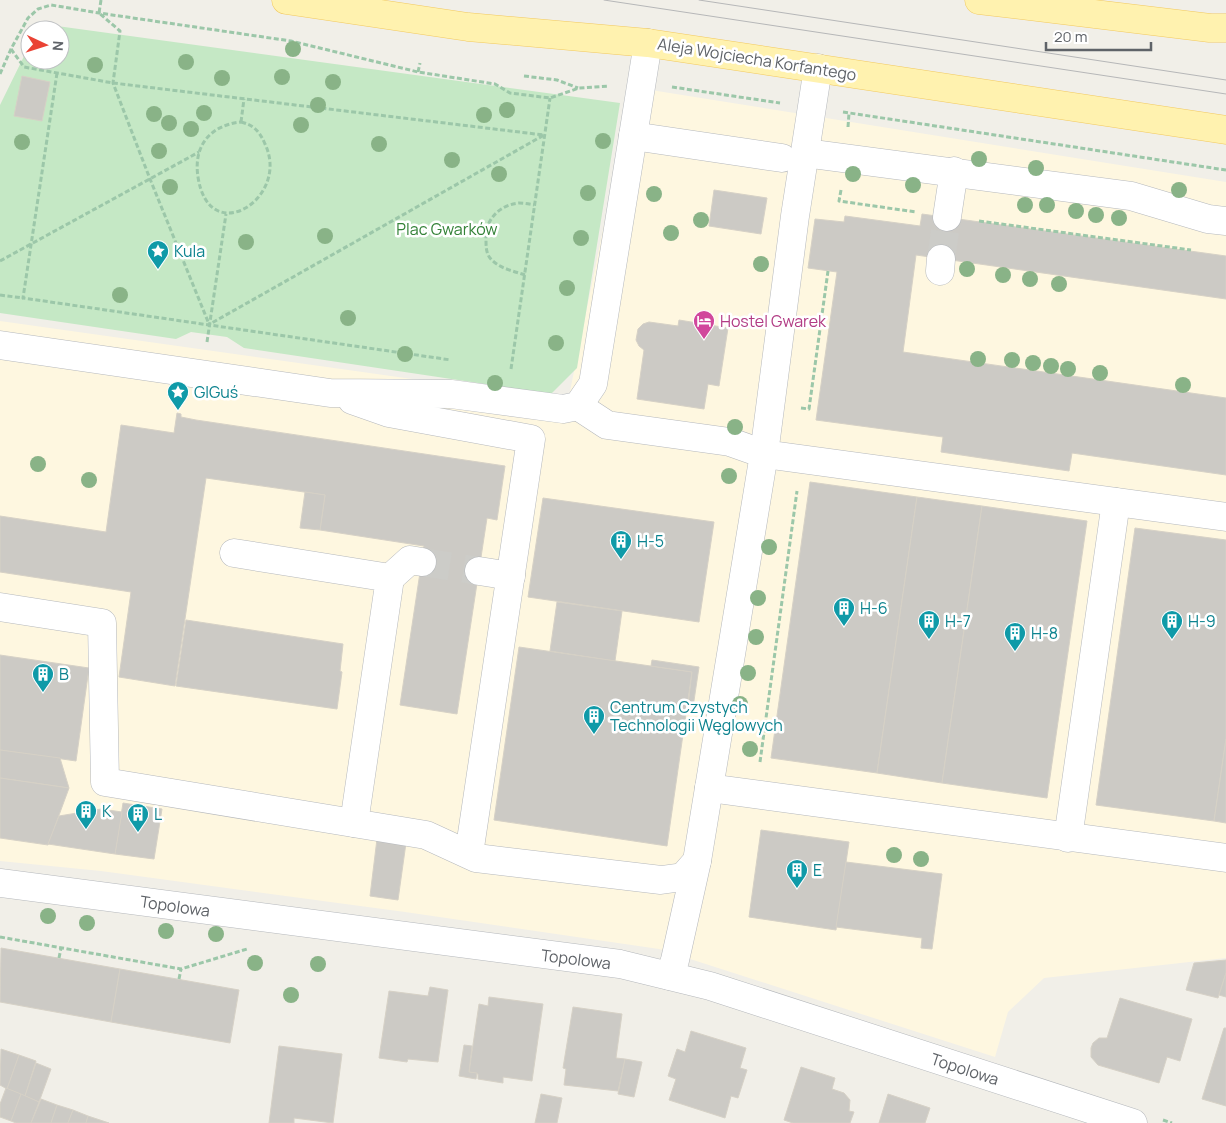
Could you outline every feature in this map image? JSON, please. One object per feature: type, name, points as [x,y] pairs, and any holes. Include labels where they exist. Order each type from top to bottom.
[{"type":"main road","name":"Aleja Wojciecha Korfantego","points":[[286,0],[468,27],[648,43],[1226,130]]},
{"type":"main road","points":[[983,0],[1210,28],[1226,28]]},
{"type":"street","points":[[578,406],[593,384],[648,43]]},
{"type":"street","points":[[670,976],[697,861],[764,454],[795,216],[793,155],[818,68]]},
{"type":"street","points":[[633,136],[954,172],[1131,196],[1208,219],[1226,220]]},
{"type":"street","points":[[947,217],[954,172]]},
{"type":"street","points":[[0,345],[330,393],[451,394],[563,409],[578,406],[607,424],[730,442],[764,454],[1226,517]]},
{"type":"street","points":[[330,393],[389,413],[531,439],[469,854]]},
{"type":"street","points":[[1068,838],[1116,502]]},
{"type":"street","points":[[234,554],[390,578]]},
{"type":"street","points":[[354,823],[390,578],[410,560],[422,562]]},
{"type":"street","points":[[479,571],[511,576]]},
{"type":"street","points":[[0,606],[102,622],[105,782],[426,835],[476,858],[661,880],[683,876],[697,861]]},
{"type":"street","points":[[709,788],[1226,858]]},
{"type":"street","name":"Topolowa","points":[[0,882],[620,964],[710,986],[1133,1123]]},
{"type":"path","points":[[101,0],[99,14],[120,31],[113,83],[209,324]]},
{"type":"path","points":[[0,74],[11,49],[24,67],[113,83],[544,134]]},
{"type":"path","points":[[418,72],[420,63]]},
{"type":"path","points":[[23,298],[57,73]]},
{"type":"path","points":[[524,76],[557,80],[579,88]]},
{"type":"path","points":[[502,367],[512,369],[550,98]]},
{"type":"path","points":[[241,122],[244,99]]},
{"type":"path","points":[[241,122],[251,124],[258,130],[268,151],[270,175],[267,184],[245,210],[236,214],[226,214],[217,211],[208,204],[200,188],[197,170],[198,152],[202,144],[217,128],[228,123],[241,122]]},
{"type":"path","points":[[209,324],[544,134]]},
{"type":"path","points":[[0,260],[198,152]]},
{"type":"path","points":[[839,202],[1197,251]]},
{"type":"path","points":[[525,275],[508,270],[490,258],[486,249],[486,235],[491,218],[501,209],[518,203],[534,205]]},
{"type":"path","points":[[209,324],[226,214]]},
{"type":"path","points":[[809,409],[828,271]]},
{"type":"path","points":[[0,295],[453,360]]},
{"type":"path","points":[[755,795],[802,459],[805,433],[798,423],[800,408]]},
{"type":"path","points":[[0,937],[181,969],[254,947]]},
{"type":"path","points":[[59,958],[61,948]]},
{"type":"path","points":[[179,979],[181,969]]},
{"type":"shaded area","points":[[632,87],[1226,182],[1226,958],[1044,978],[1008,1012],[995,1057],[659,949],[101,871],[0,861],[0,321],[568,401]]},
{"type":"green space","name":"Plac Gwarków","points":[[70,28],[620,103],[577,368],[551,394],[244,348],[227,337],[191,332],[176,339],[0,313],[0,105],[20,64],[20,70],[70,70]]},
{"type":"building","points":[[22,76],[50,82],[42,121],[14,116]]},
{"type":"building","points":[[714,190],[767,198],[761,234],[709,226]]},
{"type":"building","points":[[922,214],[1226,256],[1226,299],[916,255],[903,352],[1226,398],[1226,475],[1072,453],[1069,471],[941,452],[943,437],[816,420],[837,272],[808,268],[815,219],[844,222],[845,216],[920,226]]},
{"type":"building","points":[[679,320],[728,328],[719,386],[708,384],[704,409],[637,399],[644,350],[636,340],[638,329],[643,324],[649,322],[678,326]]},
{"type":"building","points":[[177,413],[181,414],[181,417],[196,420],[505,466],[497,520],[487,518],[457,714],[400,705],[424,546],[320,530],[325,495],[206,478],[175,686],[119,677],[131,592],[0,572],[0,516],[106,532],[121,425],[174,433]]},
{"type":"building","name":"H-6","points":[[810,482],[917,497],[877,773],[771,758]]},
{"type":"building","points":[[305,492],[325,495],[320,530],[300,528]]},
{"type":"building","name":"H-7","points":[[917,497],[982,506],[942,783],[877,773]]},
{"type":"building","name":"H-5","points":[[543,498],[714,522],[699,622],[528,597]]},
{"type":"building","name":"H-8","points":[[982,506],[1087,521],[1047,798],[942,783]]},
{"type":"building","name":"H-9","points":[[1135,528],[1226,540],[1226,739],[1214,821],[1096,805]]},
{"type":"building","points":[[557,602],[622,611],[615,661],[550,651]]},
{"type":"building","points":[[186,620],[343,644],[340,671],[342,672],[337,709],[176,686]]},
{"type":"building","name":"Centrum Czystych Technologii Węglowych","points":[[519,647],[692,672],[667,846],[494,820]]},
{"type":"building","name":"B","points":[[0,655],[89,668],[76,761],[0,750]]},
{"type":"building","points":[[652,660],[699,667],[692,714],[687,714],[692,672],[651,666]]},
{"type":"building","points":[[1226,739],[1226,823],[1214,821]]},
{"type":"building","points":[[0,750],[60,758],[69,788],[0,778]]},
{"type":"building","points":[[0,778],[69,788],[48,845],[0,838]]},
{"type":"building","name":"L","points":[[123,803],[162,809],[154,859],[115,854]]},
{"type":"building","name":"K","points":[[101,809],[122,812],[115,854],[48,844],[59,816]]},
{"type":"building","name":"E","points":[[761,830],[849,842],[836,930],[749,917]]},
{"type":"building","points":[[377,839],[406,843],[398,900],[370,896]]},
{"type":"building","points":[[846,862],[942,874],[932,949],[921,948],[922,938],[836,927]]},
{"type":"building","points":[[1,948],[120,969],[111,1022],[0,1002]]},
{"type":"building","points":[[1226,960],[1226,973],[1218,998],[1186,990],[1194,963]]},
{"type":"building","points":[[120,969],[239,990],[230,1043],[111,1022]]},
{"type":"building","points":[[1226,973],[1226,997],[1219,995]]},
{"type":"building","points":[[430,987],[448,990],[438,1062],[408,1059],[407,1062],[379,1058],[389,991],[428,996]]},
{"type":"building","points":[[489,997],[543,1004],[532,1081],[503,1077],[503,1083],[478,1079],[478,1074],[469,1072],[479,1004],[488,1006]]},
{"type":"building","points":[[1120,998],[1192,1019],[1180,1061],[1167,1057],[1159,1083],[1098,1065],[1091,1057],[1093,1043],[1099,1038],[1107,1038]]},
{"type":"building","points":[[573,1007],[622,1014],[616,1058],[625,1059],[618,1091],[564,1085],[566,1069],[563,1068]]},
{"type":"building","points":[[1224,1028],[1226,1028],[1226,1106],[1202,1099]]},
{"type":"building","points":[[691,1031],[746,1048],[740,1068],[747,1070],[738,1098],[731,1096],[725,1118],[669,1100],[676,1079],[668,1076],[677,1049],[685,1052]]},
{"type":"building","points":[[464,1045],[472,1046],[469,1072],[477,1073],[476,1079],[459,1076]]},
{"type":"building","points":[[279,1046],[342,1054],[333,1123],[294,1118],[294,1123],[269,1123]]},
{"type":"building","points":[[1,1049],[19,1055],[7,1089],[0,1085]]},
{"type":"building","points":[[19,1055],[36,1061],[25,1096],[7,1089]]},
{"type":"building","points":[[625,1059],[642,1062],[634,1097],[618,1094]]},
{"type":"building","points":[[36,1063],[51,1069],[39,1102],[25,1096]]},
{"type":"building","points":[[801,1067],[835,1078],[832,1089],[844,1093],[850,1100],[849,1111],[854,1112],[850,1123],[793,1123],[784,1120]]},
{"type":"building","points":[[6,1088],[21,1094],[11,1121],[0,1117],[0,1104]]},
{"type":"building","points":[[21,1094],[39,1102],[31,1123],[11,1121]]},
{"type":"building","points":[[541,1094],[562,1098],[557,1123],[535,1123]]},
{"type":"building","points":[[888,1094],[930,1108],[925,1123],[879,1123]]},
{"type":"building","points":[[41,1099],[57,1105],[51,1123],[31,1123]]},
{"type":"building","points":[[57,1105],[73,1110],[68,1123],[51,1123]]},
{"type":"building","points":[[73,1110],[88,1116],[86,1123],[68,1123]]},
{"type":"building","points":[[88,1116],[109,1123],[86,1123]]},
{"type":"tunnel","points":[[941,259],[947,217]]},
{"type":"tunnel","points":[[422,562],[479,571]]},
{"type":"tram line","points":[[604,0],[1226,94]]},
{"type":"tram line","points":[[699,0],[1226,80]]},
{"type":"place","name":"Kula","points":[[158,270]]},
{"type":"place","name":"Hostel Gwarek","points":[[704,340]]},
{"type":"place","name":"GIGuś","points":[[178,411]]},
{"type":"place","name":"H-5","points":[[621,560]]},
{"type":"place","name":"H-6","points":[[844,627]]},
{"type":"place","name":"H-7","points":[[929,640]]},
{"type":"place","name":"H-9","points":[[1172,640]]},
{"type":"place","name":"H-8","points":[[1015,652]]},
{"type":"place","name":"B","points":[[43,693]]},
{"type":"place","name":"Centrum Czystych Technologii Węglowych","points":[[594,735]]},
{"type":"place","name":"K","points":[[86,830]]},
{"type":"place","name":"L","points":[[138,833]]},
{"type":"place","name":"E","points":[[797,889]]}]
